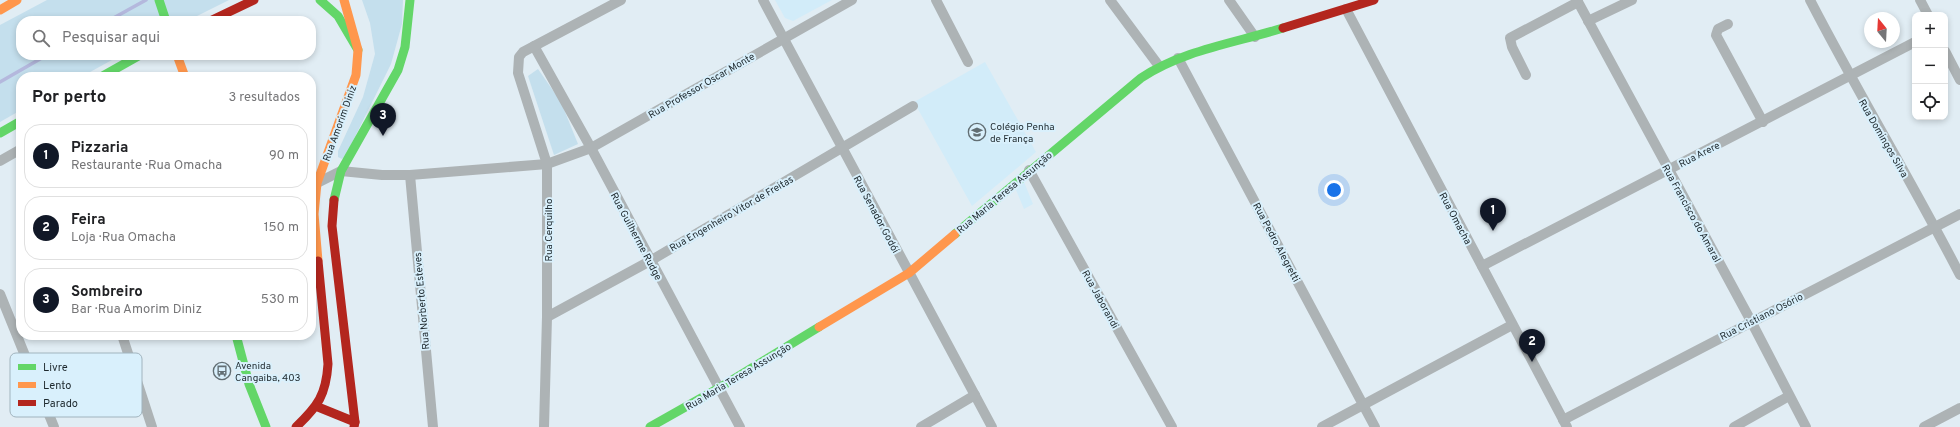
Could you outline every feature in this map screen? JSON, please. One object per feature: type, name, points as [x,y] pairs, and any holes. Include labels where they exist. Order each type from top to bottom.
[{"type":"street","points":[[0,10],[17,0]]},
{"type":"street","points":[[159,0],[164,16]]},
{"type":"street","points":[[220,16],[254,0]]},
{"type":"street","points":[[320,0],[331,6],[342,19],[358,50]]},
{"type":"street","name":"Rua Amorim Diniz","points":[[316,193],[317,183],[356,75],[358,50],[352,24],[344,0]]},
{"type":"street","name":"Rua Amorim Diniz","points":[[354,424],[332,226],[334,201],[341,171],[398,70],[405,47],[410,0]]},
{"type":"street","name":"Rua Cerquilho","points":[[544,427],[547,317],[547,164],[517,66],[519,57],[523,52],[621,0]]},
{"type":"street","name":"Rua Senador Godói","points":[[763,0],[992,427]]},
{"type":"street","name":"Rua Professor Oscar Monte","points":[[341,171],[382,175],[410,175],[547,164],[591,148],[852,0]]},
{"type":"street","points":[[936,0],[968,62]]},
{"type":"street","points":[[1110,0],[1159,66]]},
{"type":"street","points":[[1228,0],[1255,37]]},
{"type":"street","name":"Rua Maria Teresa Assunção","points":[[650,427],[719,388],[909,273],[1029,170],[1141,78],[1159,66],[1178,58],[1255,37],[1346,9],[1362,2],[1374,0]]},
{"type":"street","points":[[1588,21],[1632,0]]},
{"type":"street","name":"Rua Domingos Silva","points":[[1810,0],[1850,77],[1935,226],[1960,275]]},
{"type":"street","points":[[1920,0],[1926,12]]},
{"type":"street","points":[[1526,75],[1512,47],[1510,38],[1577,1]]},
{"type":"street","name":"Rua Francisco do Amaral","points":[[1577,1],[1751,321],[1806,427]]},
{"type":"street","name":"Rua Omacha","points":[[1346,9],[1564,423]]},
{"type":"street","points":[[1728,24],[1718,29],[1716,35],[1763,122]]},
{"type":"street","name":"Rua Arere","points":[[1482,266],[1912,44]]},
{"type":"street","name":"Rua Guilherme Rudge","points":[[534,46],[591,148],[740,427]]},
{"type":"street","points":[[1948,57],[1960,80]]},
{"type":"street","name":"Rua Pedro Alegretti","points":[[1178,58],[1375,427]]},
{"type":"street","points":[[110,72],[131,60]]},
{"type":"street","points":[[179,60],[183,72]]},
{"type":"street","name":"Rua Engenheiro Vitor de Freitas","points":[[547,317],[650,261],[913,106]]},
{"type":"street","points":[[0,133],[16,124]]},
{"type":"street","points":[[0,161],[16,152]]},
{"type":"street","name":"Rua Jaborandi","points":[[1029,170],[1172,427]]},
{"type":"street","points":[[317,183],[341,171]]},
{"type":"street","name":"Rua Norberto Esteves","points":[[410,175],[433,427]]},
{"type":"street","name":"Rua Cristiano Osório","points":[[1564,423],[1751,321],[1960,214]]},
{"type":"street","name":"Rua Amorim Diniz","points":[[296,427],[318,407],[324,396],[328,380],[328,364],[316,235]]},
{"type":"street","points":[[0,294],[16,333]]},
{"type":"street","points":[[1322,427],[1512,325]]},
{"type":"street","points":[[19,340],[24,353]]},
{"type":"street","points":[[124,340],[128,353]]},
{"type":"street","points":[[237,340],[249,384],[266,427]]},
{"type":"street","points":[[921,427],[975,395]]},
{"type":"street","points":[[142,396],[152,427]]},
{"type":"street","points":[[1734,427],[1789,396]]},
{"type":"street","points":[[318,407],[340,414],[354,424]]},
{"type":"street","points":[[1924,427],[1960,408]]},
{"type":"street","points":[[50,417],[54,427]]},
{"type":"shaded area","points":[[47,0],[229,0],[197,16],[17,16]]},
{"type":"shaded area","points":[[362,0],[403,0],[402,24],[391,64],[345,157],[342,159],[338,157],[338,151],[363,97],[375,54],[370,23]]},
{"type":"shaded area","points":[[775,0],[832,0],[793,21],[785,18]]},
{"type":"shaded area","points":[[16,16],[16,60],[112,60],[90,72],[16,72],[16,113],[0,122],[0,25]]},
{"type":"shaded area","name":"Colégio Penha de França","points":[[985,62],[1036,152],[972,206],[914,102]]},
{"type":"shaded area","points":[[538,69],[561,102],[578,144],[554,155],[528,76]]},
{"type":"shaded area","points":[[1024,182],[1033,204],[1024,209],[1016,190]]},
{"type":"waterway","points":[[117,16],[146,0]]},
{"type":"waterway","points":[[17,72],[38,60]]},
{"type":"waterway","points":[[0,82],[16,73]]},
{"type":"traffic: fast","points":[[159,0],[164,16]]},
{"type":"traffic: fast","points":[[320,0],[338,16],[358,50]]},
{"type":"traffic: fast","points":[[334,200],[341,171],[398,70],[405,47],[410,0]]},
{"type":"traffic: fast","points":[[955,234],[1141,78],[1174,60],[1210,48],[1283,28]]},
{"type":"traffic: fast","points":[[110,72],[131,60]]},
{"type":"traffic: fast","points":[[0,133],[16,124]]},
{"type":"traffic: fast","points":[[650,427],[719,388],[819,327]]},
{"type":"traffic: fast","points":[[237,340],[249,384],[266,427]]},
{"type":"traffic: slow","points":[[0,10],[17,0]]},
{"type":"traffic: slow","points":[[316,193],[317,183],[356,75],[358,50],[344,0]]},
{"type":"traffic: slow","points":[[179,60],[183,72]]},
{"type":"traffic: slow","points":[[819,327],[909,273],[955,234]]},
{"type":"traffic: slow","points":[[316,238],[318,261]]},
{"type":"traffic: jam","points":[[220,16],[254,0]]},
{"type":"traffic: jam","points":[[1283,28],[1374,0]]},
{"type":"traffic: jam","points":[[334,200],[332,226],[355,422],[354,427]]},
{"type":"traffic: jam","points":[[296,427],[310,413],[320,399],[327,375],[328,364],[318,261]]},
{"type":"traffic: jam","points":[[318,407],[355,422]]},
{"type":"place","name":"Colégio Penha de França","points":[[977,132]]},
{"type":"place","name":"Sombreiro","points":[[383,136]]},
{"type":"place","name":"Pizzaria","points":[[1493,231]]},
{"type":"place","name":"Feira","points":[[1532,362]]},
{"type":"place","name":"Avenida Cangaiba, 403","points":[[222,371]]}]
